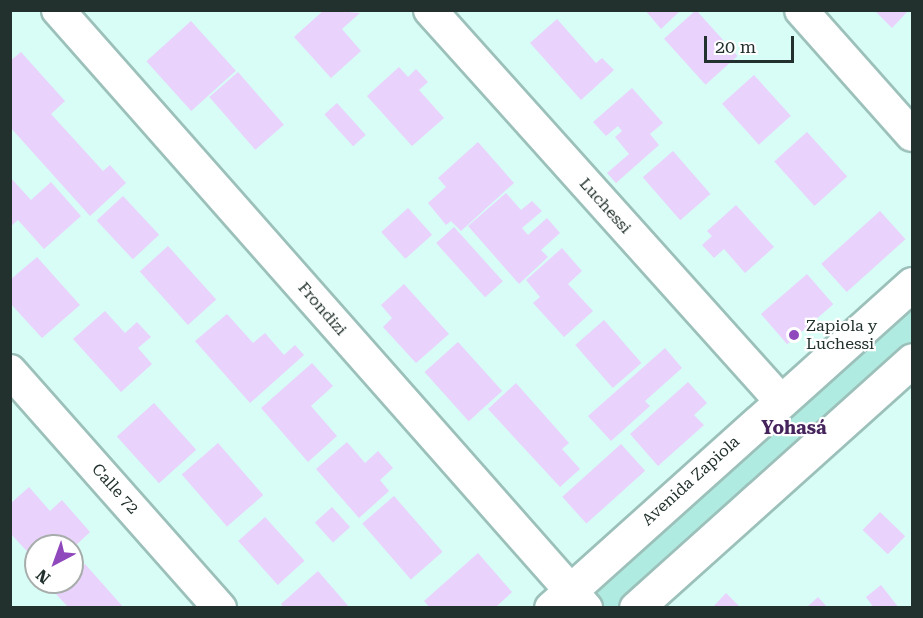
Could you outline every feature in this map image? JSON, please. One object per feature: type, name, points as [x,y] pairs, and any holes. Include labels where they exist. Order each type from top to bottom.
[{"type":"main road","name":"Avenida Zapiola","points":[[569,602],[781,401],[912,284]]},
{"type":"main road","points":[[636,608],[912,360]]},
{"type":"street","name":"Frondizi","points":[[58,10],[569,602]]},
{"type":"street","name":"Luchessi","points":[[430,10],[781,401]]},
{"type":"street","points":[[801,10],[912,135]]},
{"type":"street","name":"Calle 72","points":[[10,371],[220,608]]},
{"type":"green space","points":[[912,307],[912,346],[620,607],[578,608]]},
{"type":"building","points":[[324,10],[360,13],[342,29],[361,51],[331,78],[294,37]]},
{"type":"building","points":[[645,10],[681,10],[661,29]]},
{"type":"building","points":[[696,10],[737,56],[706,85],[664,39]]},
{"type":"building","points":[[874,10],[909,10],[892,28]]},
{"type":"building","points":[[557,19],[596,63],[602,58],[614,70],[581,100],[530,43]]},
{"type":"building","points":[[191,21],[236,71],[191,111],[146,61]]},
{"type":"building","points":[[21,52],[65,101],[51,114],[103,171],[110,165],[126,183],[90,216],[10,127],[10,61]]},
{"type":"building","points":[[399,67],[408,77],[416,69],[428,82],[419,90],[444,118],[412,146],[367,96]]},
{"type":"building","points":[[238,72],[284,125],[255,150],[209,97]]},
{"type":"building","points":[[754,75],[791,116],[759,145],[722,104]]},
{"type":"building","points":[[632,88],[663,123],[650,134],[659,145],[616,183],[607,173],[629,154],[615,137],[622,131],[618,126],[606,136],[593,122]]},
{"type":"building","points":[[337,103],[366,135],[353,146],[324,114]]},
{"type":"building","points":[[807,132],[847,177],[814,206],[774,161]]},
{"type":"building","points":[[478,142],[514,183],[461,231],[451,221],[446,225],[428,203],[446,187],[438,178]]},
{"type":"building","points":[[673,151],[710,194],[680,220],[643,177]]},
{"type":"building","points":[[10,177],[31,200],[51,182],[81,216],[44,249],[18,220],[10,227]]},
{"type":"building","points":[[506,193],[521,210],[532,201],[542,211],[522,228],[528,235],[547,218],[560,233],[541,250],[548,257],[519,284],[468,226]]},
{"type":"building","points":[[123,196],[159,235],[133,259],[97,221]]},
{"type":"building","points":[[736,205],[774,247],[745,273],[724,249],[714,258],[702,245],[712,236],[707,231]]},
{"type":"building","points":[[408,208],[432,235],[405,259],[381,232]]},
{"type":"building","points":[[880,211],[905,239],[847,292],[821,264]]},
{"type":"building","points":[[454,227],[503,281],[485,297],[436,243]]},
{"type":"building","points":[[168,246],[216,300],[188,325],[140,271]]},
{"type":"building","points":[[562,248],[582,271],[568,284],[593,311],[564,337],[533,303],[540,297],[526,280]]},
{"type":"building","points":[[37,257],[80,305],[42,338],[10,303],[10,280]]},
{"type":"building","points":[[807,274],[833,304],[787,344],[761,314]]},
{"type":"building","points":[[404,284],[449,334],[416,363],[383,327],[392,318],[381,305]]},
{"type":"building","points":[[105,311],[125,333],[137,322],[151,337],[138,348],[152,364],[121,392],[73,339]]},
{"type":"building","points":[[227,314],[253,343],[265,333],[284,355],[295,345],[304,355],[250,403],[195,341]]},
{"type":"building","points":[[604,320],[641,363],[613,388],[575,345]]},
{"type":"building","points":[[458,342],[502,391],[469,421],[425,372]]},
{"type":"building","points":[[665,348],[682,368],[645,401],[650,406],[611,441],[588,416]]},
{"type":"building","points":[[312,363],[333,386],[311,406],[337,436],[308,462],[261,408]]},
{"type":"building","points":[[688,382],[707,403],[694,415],[704,425],[658,466],[630,434]]},
{"type":"building","points":[[516,383],[569,443],[562,449],[580,469],[560,487],[488,409]]},
{"type":"building","points":[[154,403],[196,450],[159,483],[117,436]]},
{"type":"building","points":[[347,442],[365,463],[378,451],[393,468],[380,480],[389,491],[359,518],[316,469]]},
{"type":"building","points":[[218,443],[263,495],[227,527],[182,474]]},
{"type":"building","points":[[621,444],[645,471],[586,524],[562,497]]},
{"type":"building","points":[[29,487],[50,511],[62,500],[90,532],[84,538],[84,534],[24,534],[24,548],[10,533],[10,504]]},
{"type":"building","points":[[394,496],[443,552],[411,579],[362,524]]},
{"type":"building","points":[[332,507],[350,527],[333,542],[315,522]]},
{"type":"building","points":[[880,512],[905,536],[888,554],[863,530]]},
{"type":"building","points":[[265,517],[304,561],[278,585],[238,541]]},
{"type":"building","points":[[478,553],[512,592],[495,608],[430,608],[424,601]]},
{"type":"building","points":[[84,565],[124,608],[69,608],[56,594],[84,594]]},
{"type":"building","points":[[318,571],[350,608],[284,608],[281,604]]},
{"type":"building","points":[[881,585],[899,608],[874,608],[866,597]]},
{"type":"building","points":[[726,593],[741,608],[712,608]]},
{"type":"building","points":[[818,597],[828,608],[806,608]]},
{"type":"place","name":"Zapiola y Luchessi","points":[[794,335]]},
{"type":"district","name":"Yohasá","points":[[794,428]]}]
